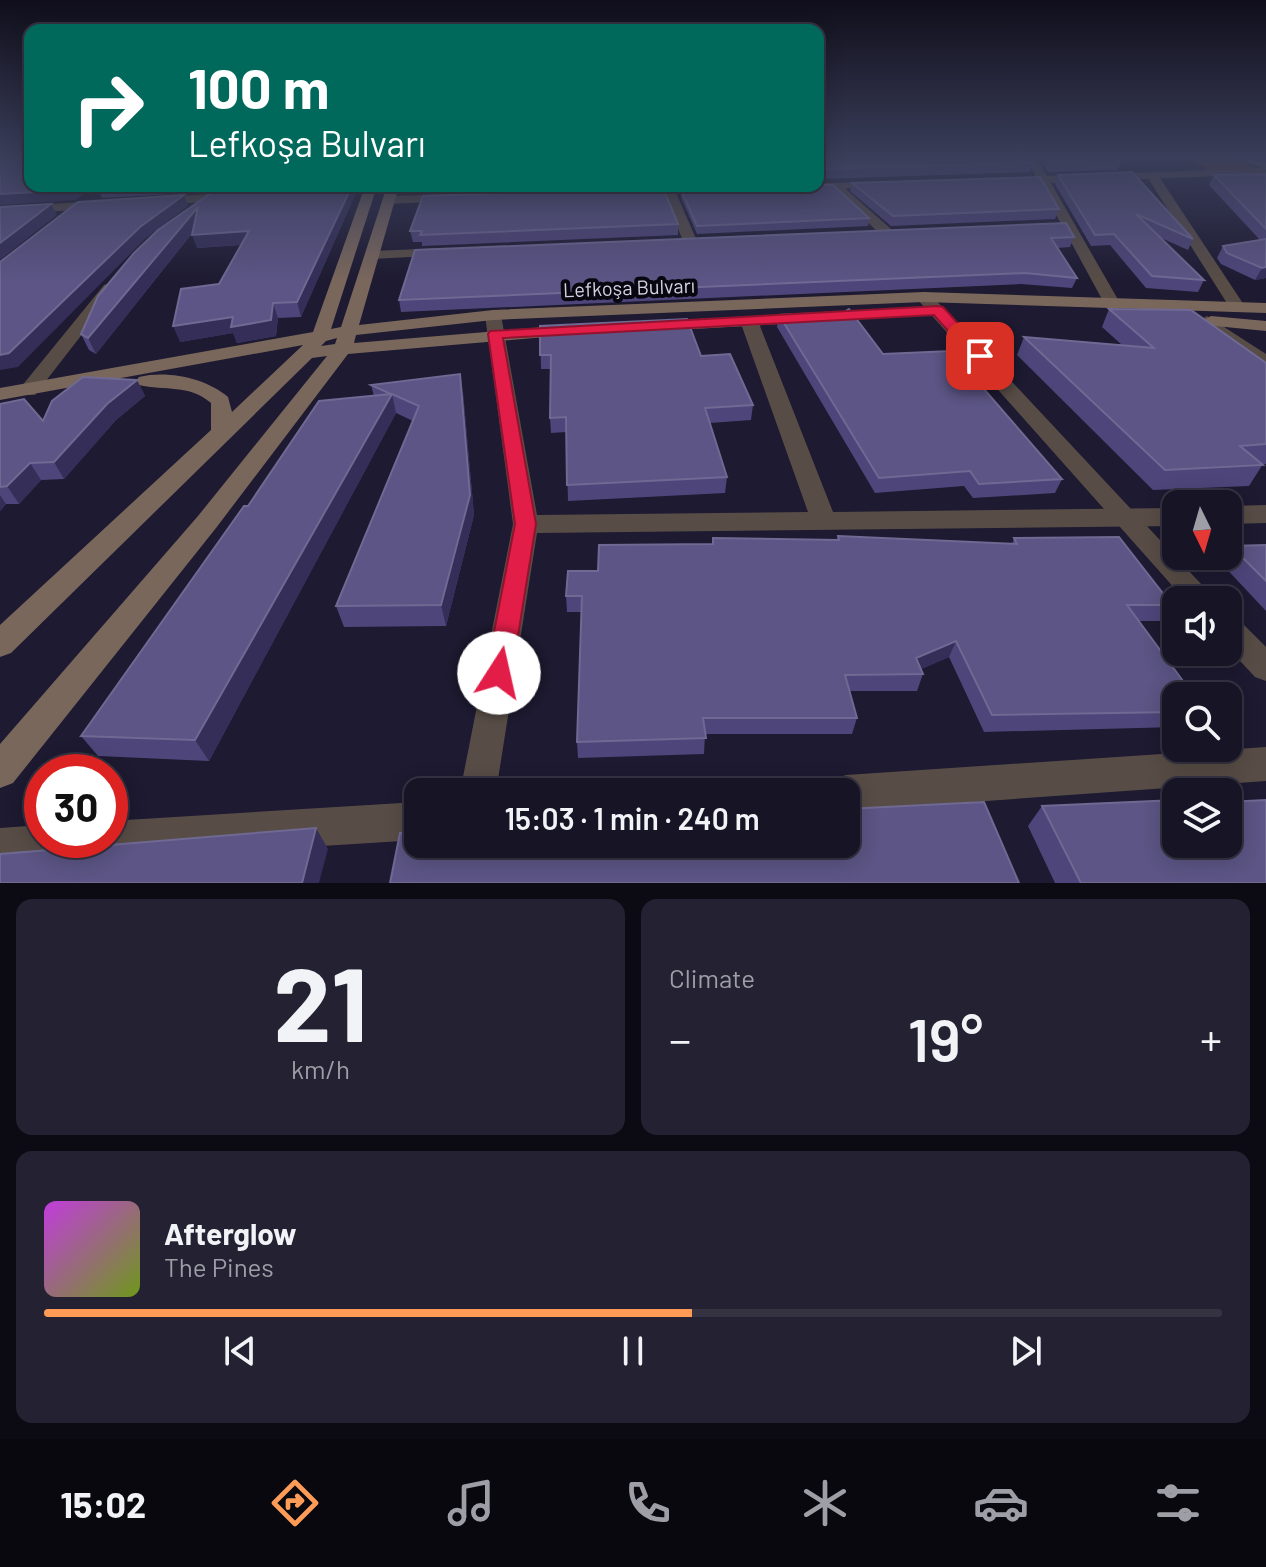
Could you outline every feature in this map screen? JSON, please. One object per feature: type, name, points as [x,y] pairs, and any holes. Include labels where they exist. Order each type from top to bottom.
[{"type":"main road","points":[[0,644],[222,432],[330,342],[367,199]]},
{"type":"main road","points":[[0,771],[207,522],[330,342],[372,255],[389,199]]},
{"type":"main road","name":"Lefkoşa Bulvarı","points":[[0,394],[330,342],[494,325],[931,304],[1112,303],[1266,308]]},
{"type":"main road","name":"Lefkoşa Bulvarı","points":[[494,325],[749,321],[931,304],[1266,326]]},
{"type":"main road","name":"Lefkoşa Bulvarı","points":[[0,407],[146,381],[330,342]]},
{"type":"main road","points":[[146,381],[190,383],[211,391],[221,401],[222,432]]},
{"type":"street","points":[[56,225],[87,199]]},
{"type":"street","points":[[139,202],[181,199]]},
{"type":"street","points":[[181,216],[211,199]]},
{"type":"street","points":[[674,199],[697,240],[674,241]]},
{"type":"street","points":[[850,199],[886,232]]},
{"type":"street","points":[[1050,199],[1061,226],[1112,303]]},
{"type":"street","points":[[1168,199],[1238,308]]},
{"type":"street","points":[[0,211],[109,204]]},
{"type":"street","points":[[372,255],[451,251]]},
{"type":"street","points":[[28,391],[117,279]]},
{"type":"street","points":[[931,304],[1189,586]]},
{"type":"street","points":[[749,321],[824,522]]},
{"type":"street","points":[[1207,321],[1266,362]]},
{"type":"street","points":[[481,778],[526,524],[494,325]]},
{"type":"street","points":[[1242,515],[1266,514]]},
{"type":"street","points":[[526,524],[1162,517]]},
{"type":"street","points":[[1242,643],[1266,668]]},
{"type":"street","points":[[860,792],[1266,764]]},
{"type":"street","points":[[0,847],[404,822]]},
{"type":"building","points":[[178,199],[140,227],[9,353],[0,355],[0,262],[78,202]]},
{"type":"building","points":[[202,199],[346,199],[297,302],[273,303],[271,320],[231,327],[233,317],[173,326],[181,289],[219,284],[249,231],[192,235],[198,207],[88,338],[81,334],[98,296],[158,230]]},
{"type":"building","points":[[422,199],[668,199],[678,224],[420,235],[422,231],[410,231]]},
{"type":"building","points":[[685,199],[848,199],[869,218],[697,226]]},
{"type":"building","points":[[872,199],[1053,199],[1059,209],[893,216]]},
{"type":"building","points":[[1073,199],[1157,199],[1193,239],[1136,214],[1204,280],[1152,276],[1114,234],[1095,235]]},
{"type":"building","points":[[1237,199],[1266,199],[1266,229]]},
{"type":"building","points":[[51,204],[0,243],[0,207]]},
{"type":"building","points":[[1066,223],[1074,237],[1051,238],[1077,278],[1025,273],[399,300],[415,250]]},
{"type":"building","points":[[1266,239],[1266,267],[1262,268],[1227,253],[1223,246]]},
{"type":"building","points":[[849,309],[883,354],[951,351],[1062,479],[979,484],[970,471],[879,478],[779,315],[844,312]]},
{"type":"building","points":[[1109,309],[1191,310],[1266,363],[1266,444],[1240,446],[1263,465],[1165,470],[1024,337],[1154,348]]},
{"type":"building","points":[[687,319],[701,356],[730,354],[753,405],[705,408],[727,477],[567,485],[566,417],[550,418],[551,355],[540,355],[540,326]]},
{"type":"building","points":[[460,374],[470,495],[441,605],[336,606],[419,406],[392,394],[195,740],[81,736],[244,506],[248,506],[319,401],[391,394],[371,385]]},
{"type":"building","points":[[83,377],[137,380],[107,404],[54,462],[30,463],[7,486],[0,487],[0,404],[24,399],[43,421],[52,401]]},
{"type":"building","points":[[838,536],[1017,544],[1014,538],[1119,537],[1162,592],[1162,605],[1127,605],[1162,653],[1162,666],[1172,666],[1184,682],[1162,682],[1162,712],[992,715],[956,641],[916,658],[923,674],[845,675],[857,718],[703,718],[706,738],[577,742],[582,596],[566,596],[568,571],[598,571],[599,545],[713,544],[713,538],[839,540]]},
{"type":"building","points":[[1266,545],[1266,581],[1242,557],[1242,546]]},
{"type":"building","points":[[1266,800],[1266,883],[1081,883],[1042,806],[1162,801],[1162,858],[1242,858],[1242,801]]},
{"type":"building","points":[[984,802],[1019,883],[390,883],[400,833],[404,833],[404,858],[860,858],[860,808]]},
{"type":"building","points":[[316,828],[302,883],[0,883],[0,854],[24,852],[24,858],[128,858],[128,843]]},
{"type":"route","points":[[499,673],[526,524],[495,334],[938,310],[980,356]]}]
